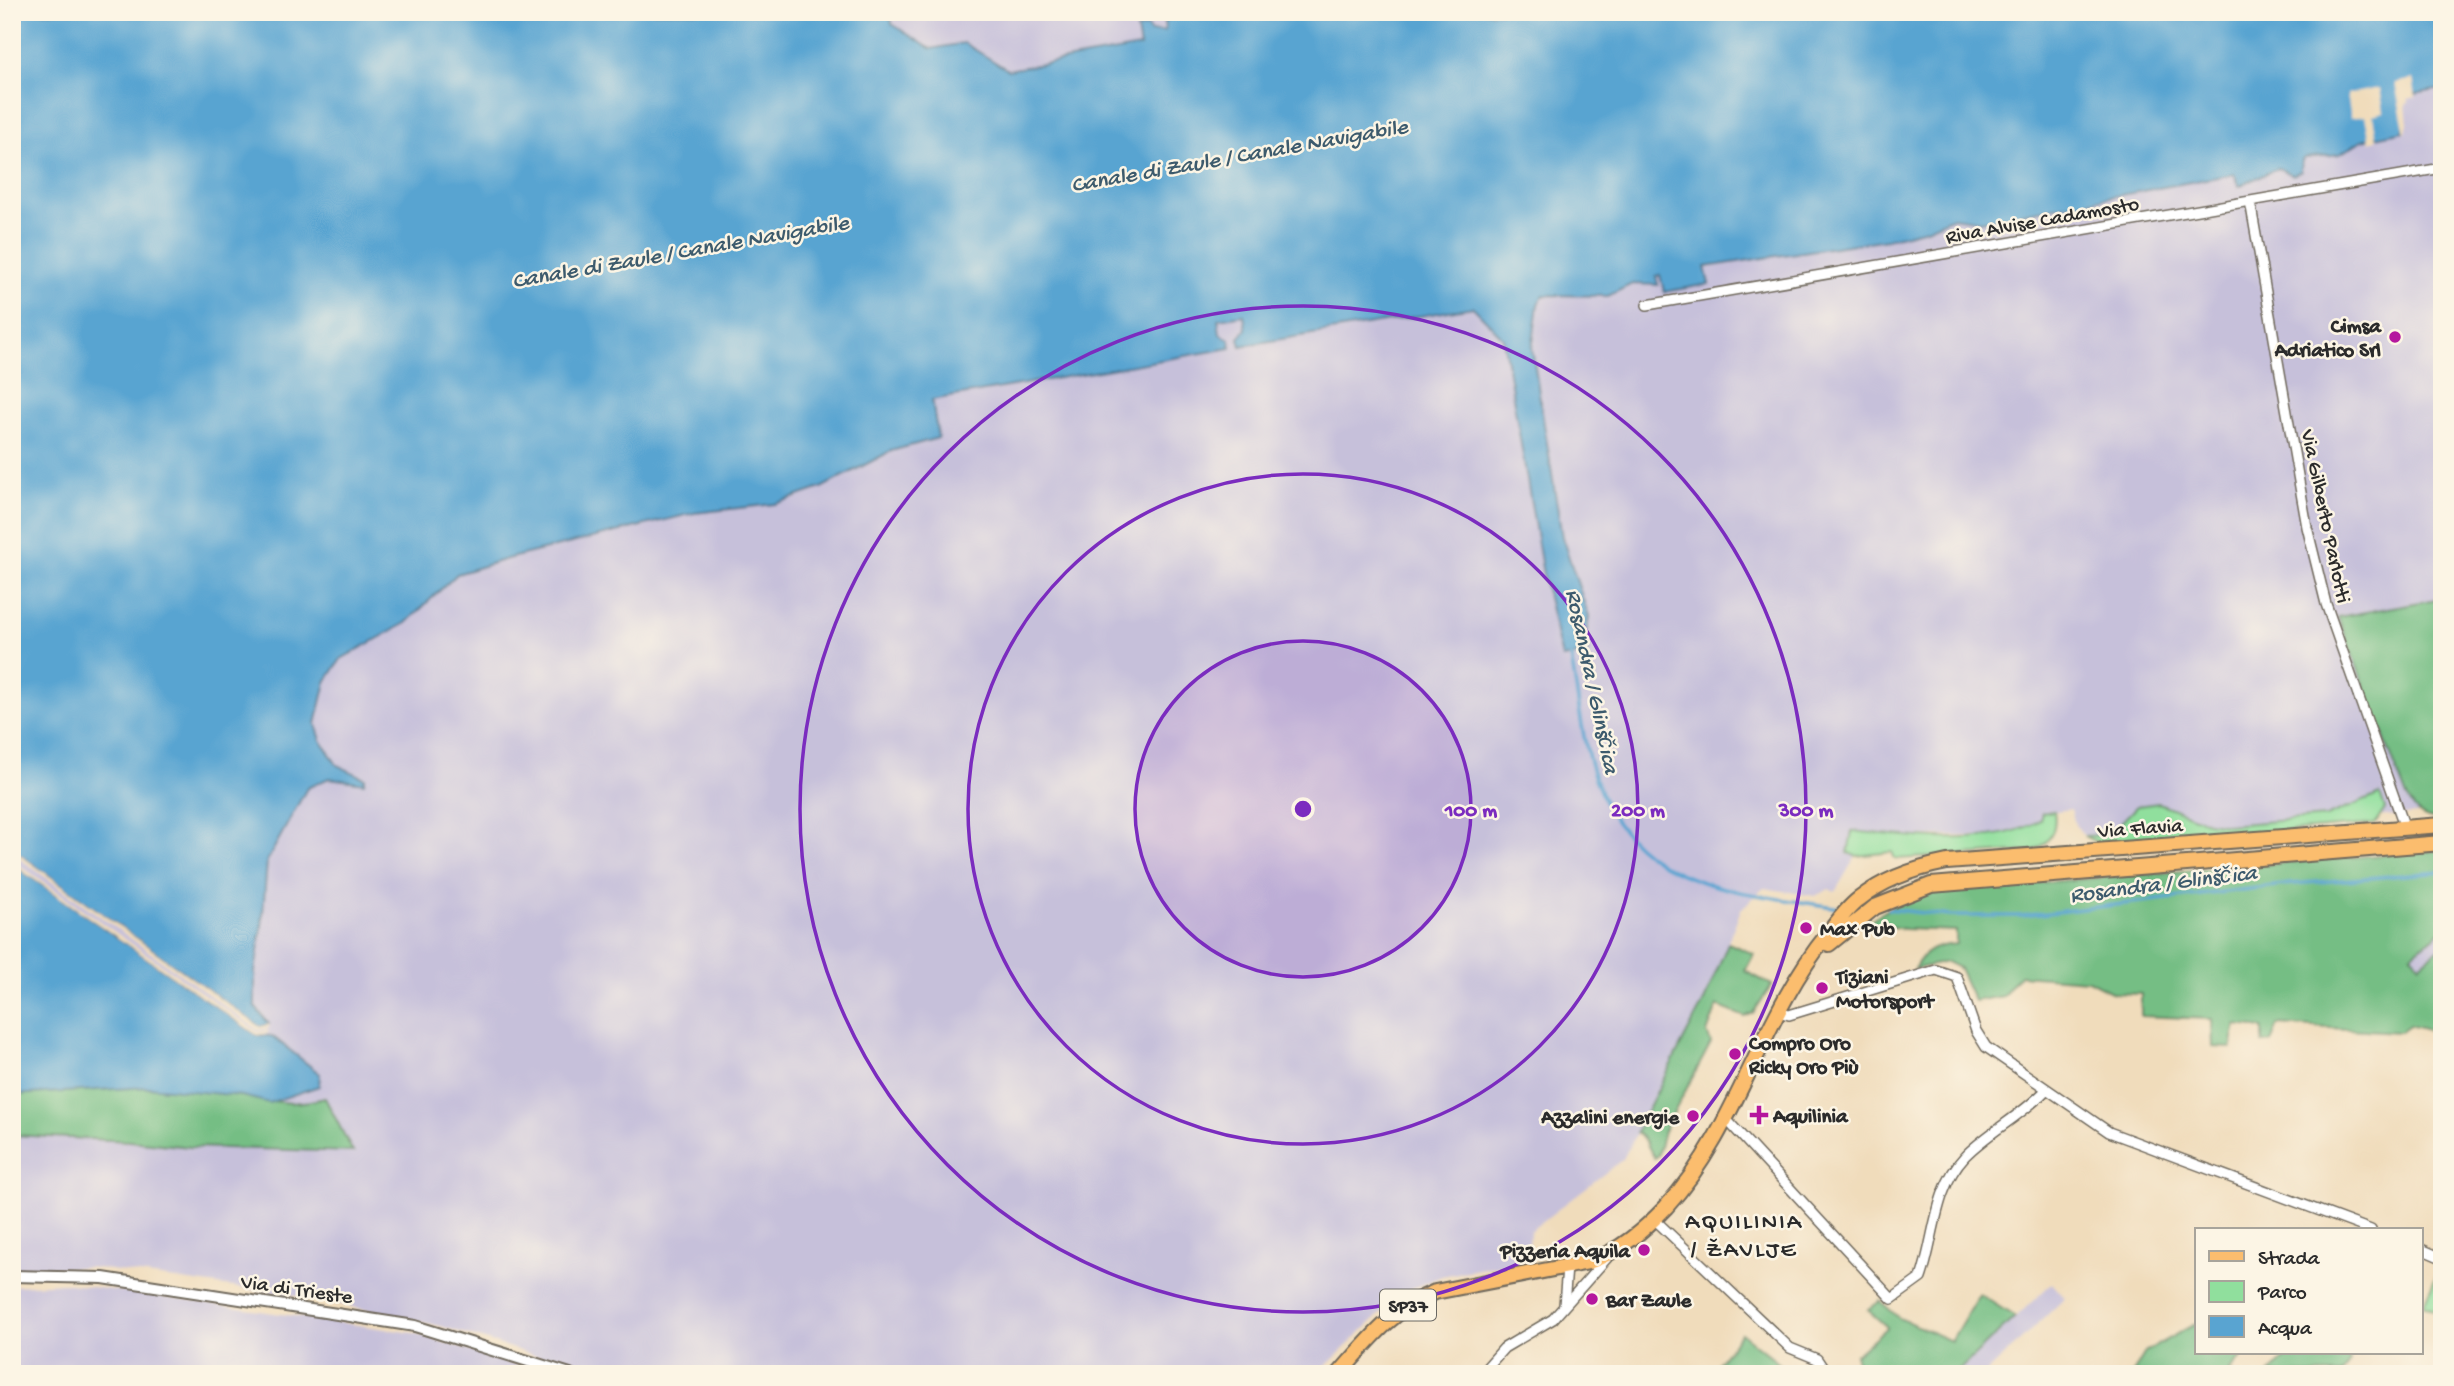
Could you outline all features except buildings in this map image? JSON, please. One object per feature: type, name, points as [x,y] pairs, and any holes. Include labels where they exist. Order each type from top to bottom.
[{"type":"main road","name":"Via Flavia","points":[[1804,966],[1852,906],[1897,877],[1947,862],[2442,825]]},
{"type":"main road","name":"Via Flavia","points":[[1804,966],[1875,907],[1905,893],[1946,882],[2442,843]]},
{"type":"main road","name":"SP37","points":[[1339,1374],[1368,1340],[1417,1299],[1435,1292],[1567,1267],[1611,1254],[1654,1219],[1703,1160],[1727,1120],[1778,1012],[1804,966]]},
{"type":"street","name":"Riva Alvise Cadamosto","points":[[1647,305],[2442,168]]},
{"type":"street","name":"Via Gilberto Parlotti","points":[[2250,201],[2307,527],[2326,604],[2405,828]]},
{"type":"street","points":[[1778,1012],[1789,1015],[1936,970],[1945,971],[1957,977],[1976,1031],[1986,1047],[2045,1091],[2109,1132],[2366,1228]]},
{"type":"street","points":[[1727,1120],[1892,1299],[1921,1278],[1938,1207],[1959,1164],[1966,1155],[2019,1116],[2045,1091]]},
{"type":"street","points":[[1654,1219],[1790,1348],[1816,1359],[1827,1374]]},
{"type":"street","points":[[2422,1249],[2442,1258]]},
{"type":"street","points":[[1481,1374],[1504,1348],[1553,1320],[1611,1254]]},
{"type":"street","points":[[1564,1307],[1569,1276],[1567,1267]]},
{"type":"street","name":"Via di Trieste","points":[[12,1276],[103,1278],[396,1323],[441,1332],[570,1374]]},
{"type":"shaded area","points":[[890,12],[1189,12],[1164,21],[1166,31],[1150,32],[1141,47],[1008,70],[964,43],[931,49],[892,24]]},
{"type":"shaded area","points":[[2442,89],[2442,598],[2338,617],[2407,797],[2418,814],[2084,836],[2075,824],[2071,809],[2043,813],[2040,820],[2033,825],[1995,836],[1902,836],[1859,851],[1835,892],[1829,889],[1815,896],[1764,888],[1741,909],[1705,999],[1623,1159],[1530,1231],[1528,1260],[1442,1276],[1403,1292],[1324,1368],[1312,1374],[594,1374],[440,1326],[311,1298],[89,1267],[12,1270],[12,1095],[148,1087],[257,1035],[12,864],[12,849],[260,1027],[264,1016],[255,1007],[255,972],[267,861],[307,788],[329,778],[363,783],[365,778],[337,765],[321,740],[316,724],[326,682],[341,659],[406,623],[457,574],[510,558],[694,513],[754,507],[796,498],[891,451],[937,438],[932,400],[1220,334],[1218,319],[1243,314],[1246,329],[1241,346],[1472,307],[1503,338],[1544,580],[1562,657],[1588,653],[1585,640],[1589,617],[1562,537],[1532,349],[1538,304],[1545,295],[1608,296],[1633,284],[1658,285],[1656,276],[1887,239],[1926,229],[1953,217],[1981,221],[2235,174],[2239,186],[2278,168],[2302,168],[2302,160],[2305,158],[2340,154],[2362,140],[2403,131],[2404,96]]},
{"type":"shaded area","points":[[2442,930],[2442,946],[2419,965],[2411,955]]},
{"type":"shaded area","points":[[64,1283],[414,1333],[545,1374],[12,1374],[12,1286]]},
{"type":"shaded area","points":[[2052,1283],[2065,1298],[1985,1374],[1955,1374]]},
{"type":"green space","points":[[2442,598],[2442,819],[2430,819],[2413,807],[2407,797],[2338,617]]},
{"type":"green space","points":[[2380,794],[2385,809],[2375,824],[2105,846],[2084,836],[2109,835],[2137,806],[2159,803],[2207,822],[2227,825],[2326,817]]},
{"type":"green space","points":[[2054,811],[2051,835],[2033,851],[1895,859],[1892,852],[1856,856],[1848,853],[1852,831],[1974,838],[2021,829],[2040,820],[2042,813]]},
{"type":"green space","points":[[2442,850],[2442,930],[2411,955],[2420,964],[2442,946],[2442,1030],[2439,1033],[2409,1025],[2400,1032],[2278,1025],[2271,1042],[2263,1043],[2263,1028],[2236,1025],[2231,1048],[2213,1047],[2212,1019],[2141,1016],[2141,994],[2113,993],[2088,980],[2020,975],[2003,996],[1974,1001],[1959,968],[1947,962],[1914,969],[1931,950],[1956,944],[1956,931],[1905,929],[1866,923],[1897,903],[1937,891]]},
{"type":"green space","points":[[1728,943],[1754,954],[1745,971],[1772,985],[1753,1013],[1745,1017],[1717,1006],[1707,1033],[1711,1043],[1664,1131],[1658,1155],[1654,1158],[1645,1140],[1636,1132],[1705,999]]},
{"type":"green space","points":[[148,1087],[282,1102],[325,1098],[353,1152],[191,1147],[12,1135],[12,1095]]},
{"type":"green space","points":[[2442,1268],[2442,1314],[2423,1305]]},
{"type":"green space","points":[[1979,1294],[2015,1317],[1955,1374],[1862,1374],[1855,1355],[1887,1327],[1868,1310],[1880,1301],[1899,1318],[1951,1341]]},
{"type":"green space","points":[[2195,1324],[2195,1354],[2244,1354],[2229,1371],[2234,1374],[2132,1374],[2146,1351]]},
{"type":"green space","points":[[1741,1333],[1792,1374],[1710,1374]]},
{"type":"green space","points":[[2289,1354],[2346,1354],[2350,1361],[2342,1374],[2269,1374]]},
{"type":"water","name":"Canale di Zaule / Canale Navigabile","points":[[12,12],[890,12],[892,24],[931,49],[964,43],[1008,70],[1140,47],[1137,30],[1147,26],[1150,32],[1165,31],[1164,21],[1189,12],[2442,12],[2442,89],[2404,96],[2404,131],[2362,140],[2340,154],[2305,158],[2302,160],[2301,171],[2293,175],[2278,168],[2239,186],[2234,174],[1981,221],[1953,217],[1926,229],[1887,239],[1705,267],[1709,284],[1664,292],[1660,275],[1656,276],[1658,285],[1632,284],[1608,296],[1544,295],[1538,304],[1532,349],[1562,537],[1589,617],[1585,640],[1588,653],[1562,658],[1544,580],[1503,338],[1473,307],[1241,346],[1239,338],[1246,329],[1244,315],[1218,319],[1220,334],[1230,340],[1231,348],[932,400],[938,438],[891,451],[821,488],[775,504],[694,513],[510,558],[457,574],[406,623],[341,659],[326,682],[316,724],[321,740],[337,765],[365,778],[364,783],[329,778],[307,788],[267,861],[255,972],[255,1007],[269,1024],[260,1027],[12,849]]},
{"type":"water","points":[[12,864],[257,1035],[272,1036],[320,1074],[319,1086],[269,1103],[242,1096],[148,1087],[12,1095]]},
{"type":"pier","points":[[2413,79],[2416,97],[2408,99],[2409,103],[2406,104],[2408,124],[2405,134],[2395,83]]},
{"type":"pier","points":[[2380,88],[2384,112],[2373,115],[2377,140],[2370,142],[2365,116],[2351,118],[2347,94]]},
{"type":"pier","points":[[12,849],[260,1027],[269,1024],[269,1028],[258,1030],[12,853]]},
{"type":"pier","points":[[12,860],[258,1032],[268,1030],[268,1033],[257,1035],[12,864]]},
{"type":"waterway","name":"Rosandra / Glinščica","points":[[1570,652],[1583,731],[1595,778],[1612,815],[1635,844],[1663,864],[1694,879],[1728,889],[1839,908]]},
{"type":"waterway","name":"Rosandra / Glinščica","points":[[1888,909],[1951,916],[2022,916],[2292,884],[2442,872]]},
{"type":"place","name":"Cimsa Adriatico Srl","points":[[2395,337]]},
{"type":"place","name":"Max Pub","points":[[1806,928]]},
{"type":"place","name":"Tiziani Motorsport","points":[[1822,988]]},
{"type":"place","name":"Compro Oro Ricky Oro Più","points":[[1735,1054]]},
{"type":"place","name":"Aquilinia","points":[[1759,1115]]},
{"type":"place","name":"Azzalini energie","points":[[1693,1116]]},
{"type":"place","name":"Pizzeria Aquila","points":[[1644,1250]]},
{"type":"place","name":"Bar Zaule","points":[[1592,1299]]},
{"type":"district","name":"AQUILINIA / ŽAVLJE","points":[[1744,1234]]}]
